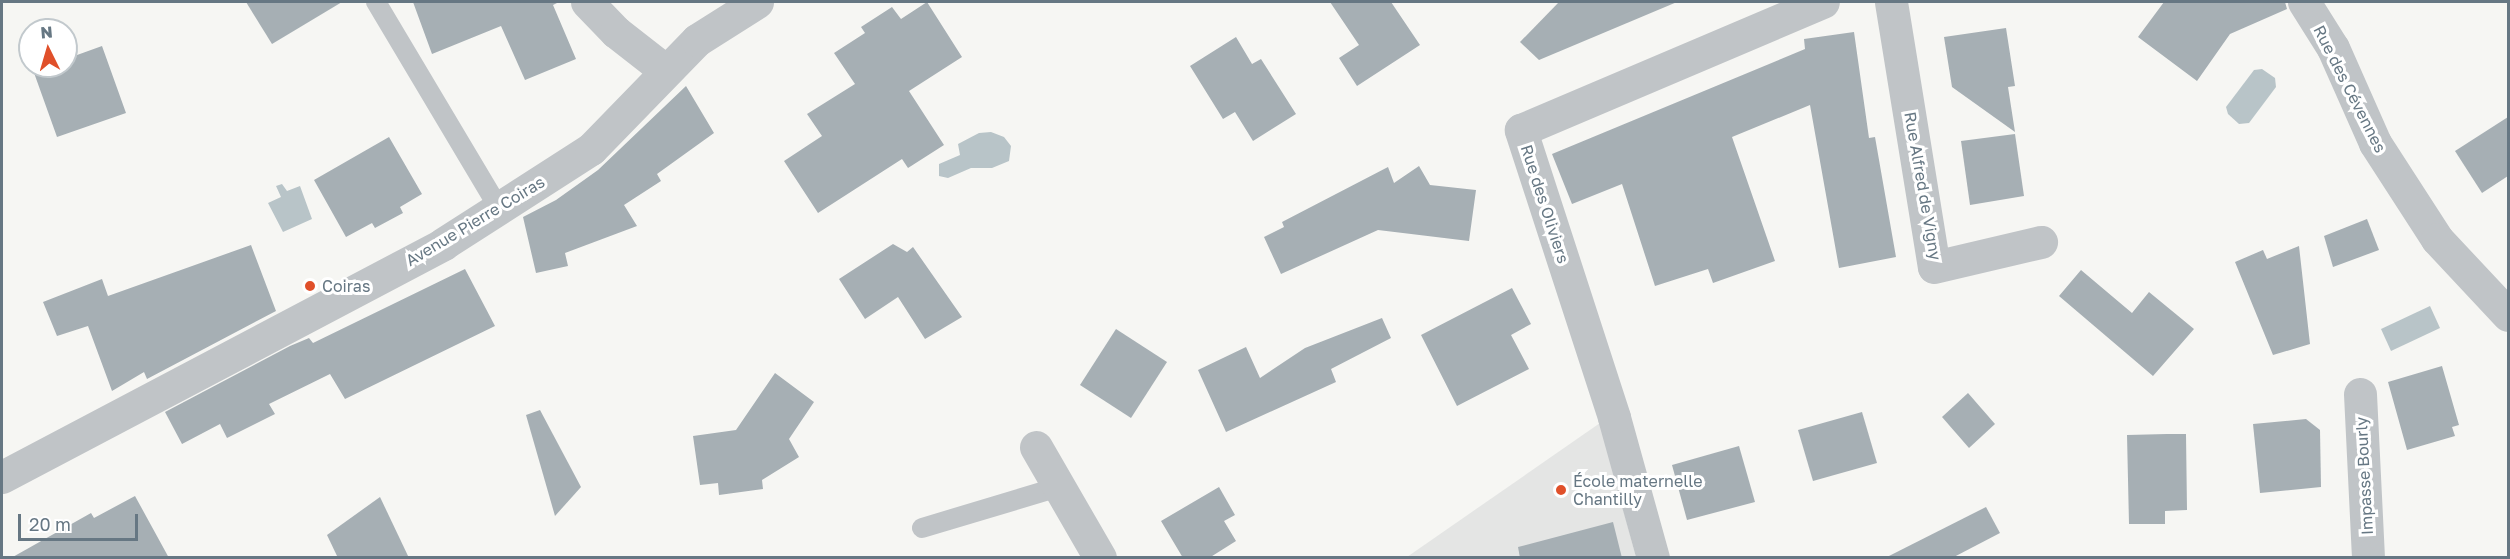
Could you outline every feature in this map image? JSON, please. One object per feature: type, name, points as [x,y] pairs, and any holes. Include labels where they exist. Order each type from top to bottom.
[{"type":"street","points":[[587,2],[616,32],[666,71]]},
{"type":"street","name":"Avenue Pierre Coiras","points":[[2,477],[443,244],[591,149],[697,40],[757,2]]},
{"type":"street","name":"Rue des Oliviers","points":[[1653,558],[1614,417],[1521,130],[1823,2]]},
{"type":"street","name":"Rue Alfred de Vigny","points":[[1891,2],[1934,267],[2041,242]]},
{"type":"street","name":"Rue des Cévennes","points":[[2304,2],[2333,48],[2375,143],[2437,239],[2508,315]]},
{"type":"street","name":"Impasse Bourly","points":[[2361,394],[2368,558]]},
{"type":"street","points":[[1036,447],[1059,487],[1089,552]]},
{"type":"lane","points":[[376,2],[499,208]]},
{"type":"lane","points":[[922,528],[1059,487]]},
{"type":"shaded area","points":[[2262,69],[2275,78],[2276,87],[2249,123],[2239,124],[2228,114],[2226,107],[2254,70]]},
{"type":"shaded area","points":[[991,132],[1004,137],[1011,146],[1009,161],[992,168],[971,168],[948,178],[939,176],[939,164],[960,155],[958,144],[979,133]]},
{"type":"shaded area","points":[[282,184],[287,191],[300,186],[312,219],[283,232],[268,203],[281,197],[276,186]]},
{"type":"shaded area","points":[[2430,306],[2440,328],[2391,351],[2381,329]]},
{"type":"shaded area","name":"École maternelle Chantilly","points":[[1600,423],[1636,557],[1407,557]]},
{"type":"building","points":[[246,2],[342,2],[272,44]]},
{"type":"building","points":[[413,2],[559,2],[553,5],[576,59],[525,80],[501,26],[432,54]]},
{"type":"building","points":[[927,2],[962,57],[909,91],[944,145],[908,168],[902,159],[818,213],[784,161],[822,136],[807,114],[855,84],[834,53],[865,33],[861,27],[892,7],[901,19]]},
{"type":"building","points":[[1330,2],[1391,2],[1420,45],[1357,86],[1339,58],[1359,45]]},
{"type":"building","points":[[1559,2],[1677,2],[1539,60],[1520,42]]},
{"type":"building","points":[[2164,2],[2285,2],[2287,9],[2230,34],[2197,81],[2138,37]]},
{"type":"building","points":[[2006,28],[2015,86],[2008,87],[2015,132],[1952,87],[1944,37]]},
{"type":"building","points":[[1854,32],[1869,138],[1875,137],[1896,257],[1839,268],[1810,105],[1732,137],[1775,261],[1713,283],[1708,269],[1655,286],[1622,184],[1572,204],[1552,154],[1805,49],[1804,39]]},
{"type":"building","points":[[1236,37],[1252,64],[1261,59],[1296,114],[1253,141],[1235,112],[1223,119],[1190,66]]},
{"type":"building","points":[[102,46],[126,113],[57,137],[36,78],[78,78],[78,55]]},
{"type":"building","points":[[686,86],[714,133],[657,174],[661,181],[624,205],[637,226],[565,253],[568,266],[536,273],[523,217],[556,200],[598,170]]},
{"type":"building","points":[[2508,117],[2508,176],[2482,193],[2455,151]]},
{"type":"building","points":[[2015,134],[2024,196],[1970,205],[1961,141]]},
{"type":"building","points":[[389,137],[422,194],[400,207],[403,213],[375,228],[372,223],[346,237],[314,180]]},
{"type":"building","points":[[1419,166],[1430,185],[1476,190],[1469,241],[1378,230],[1281,274],[1264,237],[1284,227],[1282,222],[1388,167],[1394,183]]},
{"type":"building","points":[[2367,219],[2379,250],[2333,267],[2324,236]]},
{"type":"building","points":[[893,244],[907,252],[913,247],[962,317],[925,339],[898,297],[865,319],[839,279]]},
{"type":"building","points":[[251,245],[276,311],[147,379],[144,372],[112,391],[88,326],[57,336],[43,302],[102,279],[108,296]]},
{"type":"building","points":[[2299,246],[2310,344],[2273,355],[2235,262],[2263,250],[2267,259]]},
{"type":"building","points":[[465,269],[495,326],[345,399],[330,374],[269,404],[275,414],[227,438],[220,424],[182,444],[165,412],[290,346],[309,338],[313,343]]},
{"type":"building","points":[[2081,270],[2132,313],[2149,292],[2194,329],[2153,376],[2059,296]]},
{"type":"building","points":[[1512,288],[1531,324],[1511,335],[1529,369],[1457,406],[1421,335]]},
{"type":"building","points":[[1382,318],[1391,338],[1331,369],[1336,382],[1226,432],[1198,370],[1246,347],[1260,378],[1305,348]]},
{"type":"building","points":[[1116,329],[1167,362],[1131,418],[1080,385]]},
{"type":"building","points":[[2442,366],[2459,425],[2452,427],[2455,436],[2407,450],[2388,382]]},
{"type":"building","points":[[775,373],[814,402],[789,439],[799,457],[762,480],[763,489],[719,495],[718,483],[700,485],[693,436],[736,430]]},
{"type":"building","points":[[1968,393],[1995,424],[1969,448],[1942,417]]},
{"type":"building","points":[[540,410],[581,487],[555,516],[526,415]]},
{"type":"building","points":[[1862,412],[1877,463],[1813,481],[1798,430]]},
{"type":"building","points":[[2306,419],[2320,430],[2321,487],[2260,493],[2253,424]]},
{"type":"building","points":[[2186,434],[2187,510],[2165,511],[2165,524],[2129,524],[2127,435]]},
{"type":"building","points":[[1739,446],[1755,502],[1687,520],[1672,465]]},
{"type":"building","points":[[1219,487],[1235,515],[1224,521],[1236,541],[1209,558],[1183,558],[1161,521]]},
{"type":"building","points":[[135,496],[169,558],[11,558],[91,513],[94,518]]},
{"type":"building","points":[[380,497],[409,558],[338,558],[327,535]]},
{"type":"building","points":[[1986,507],[2000,533],[1952,558],[1885,558]]},
{"type":"building","points":[[1613,522],[1622,558],[1520,558],[1518,547]]},
{"type":"place","name":"Coiras","points":[[310,286]]},
{"type":"place","name":"École maternelle Chantilly","points":[[1561,490]]}]
